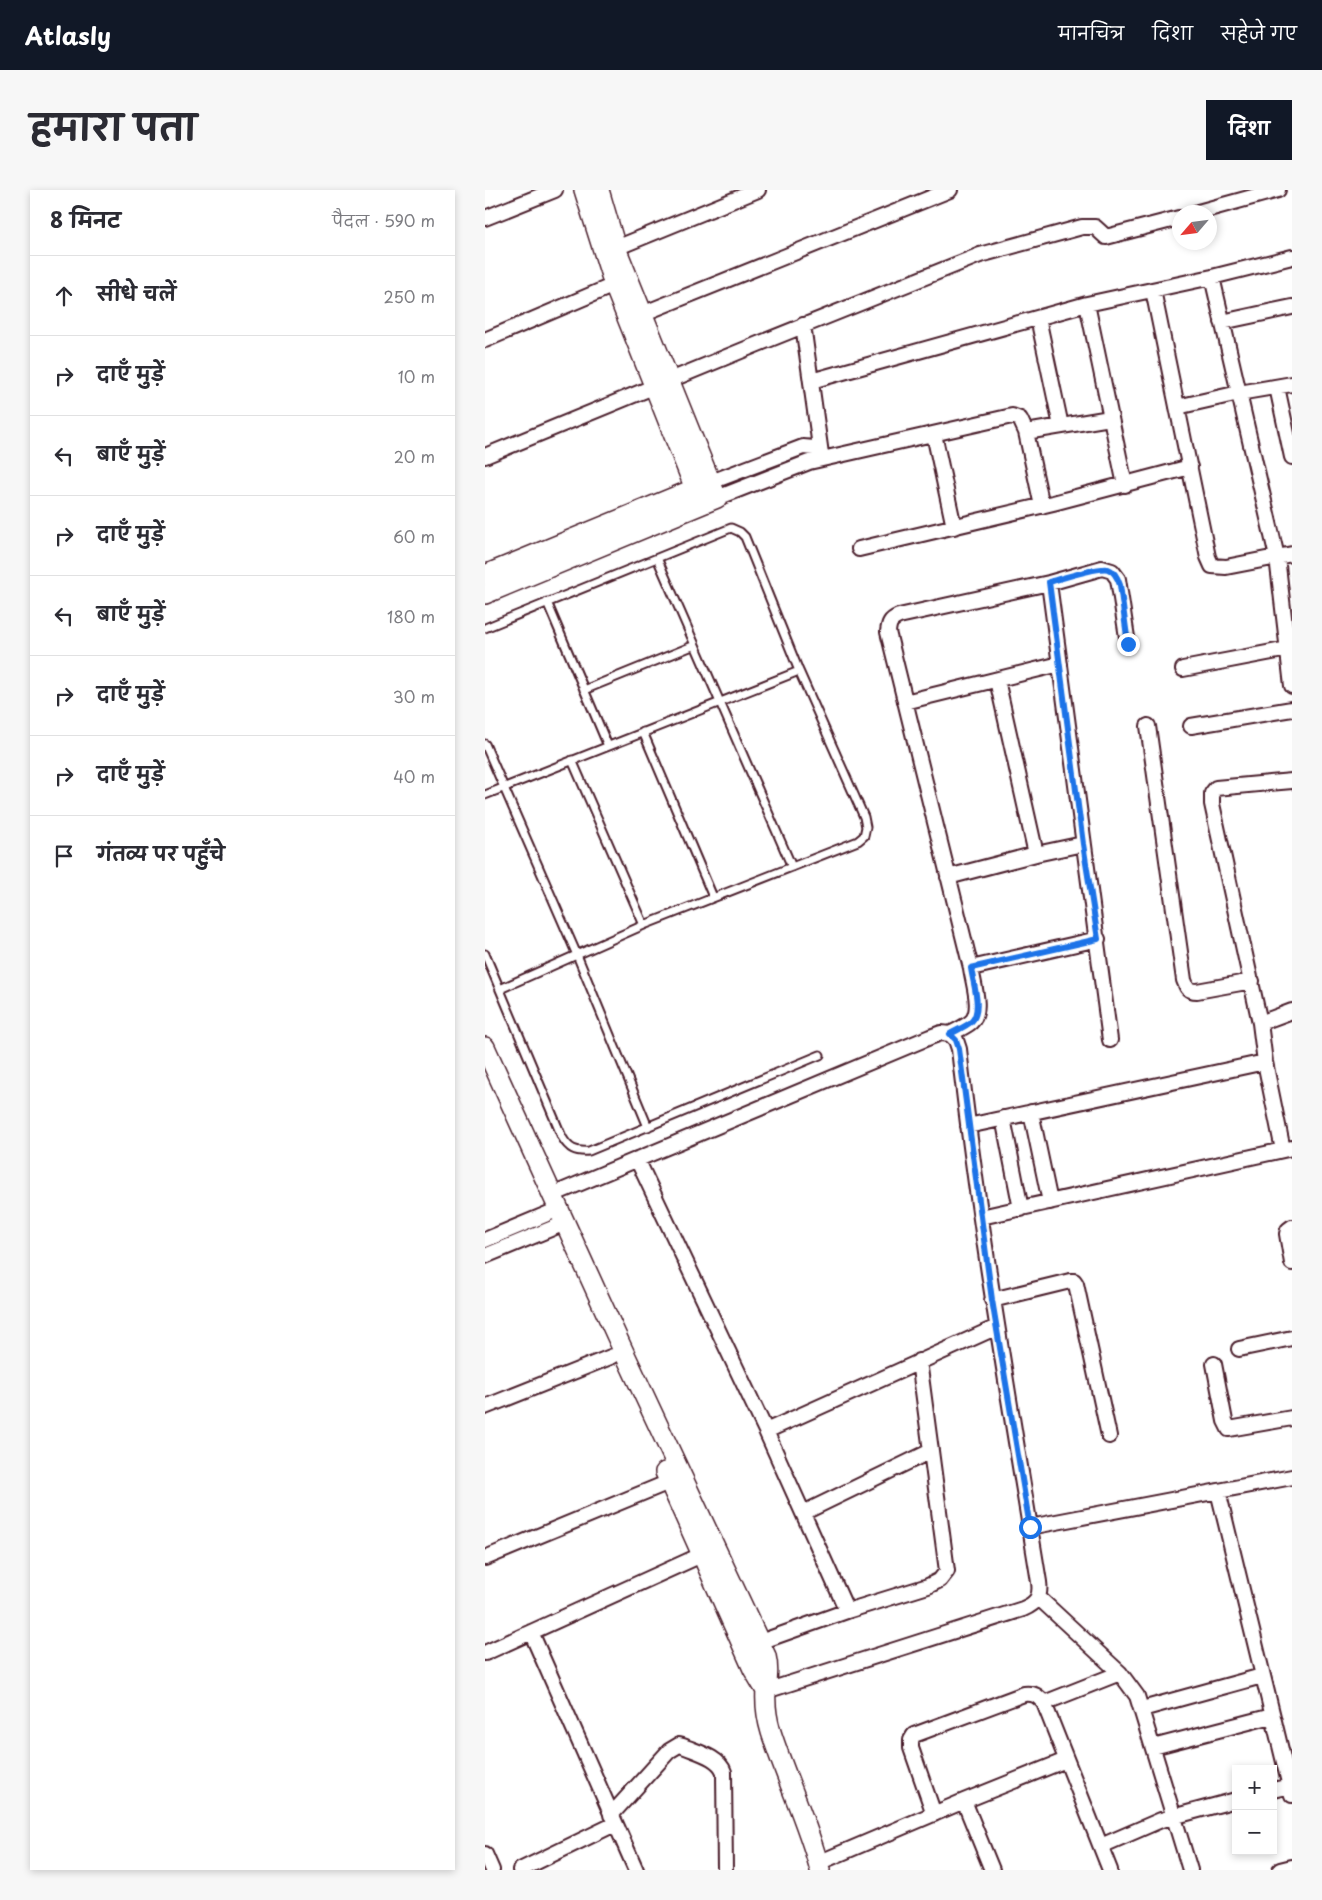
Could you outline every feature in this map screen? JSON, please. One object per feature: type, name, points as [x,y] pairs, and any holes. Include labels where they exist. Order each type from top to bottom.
[{"type":"street","points":[[485,218],[555,190]]},
{"type":"street","points":[[584,190],[614,285],[662,383],[706,493]]},
{"type":"street","points":[[599,190],[616,248],[642,314],[662,383]]},
{"type":"street","points":[[616,248],[758,190]]},
{"type":"street","points":[[642,314],[950,190]]},
{"type":"street","points":[[1217,207],[1278,190]]},
{"type":"street","points":[[485,456],[980,255],[1082,227],[1095,227],[1106,237],[1172,220]]},
{"type":"street","points":[[811,381],[1087,304],[1212,277],[1292,257]]},
{"type":"street","points":[[1212,277],[1277,557],[1292,686]]},
{"type":"street","points":[[485,340],[614,285]]},
{"type":"street","points":[[1153,290],[1208,557],[1212,566],[1226,567],[1292,554]]},
{"type":"street","points":[[1087,304],[1125,485]]},
{"type":"street","points":[[1222,322],[1292,307]]},
{"type":"street","points":[[1037,318],[1061,426]]},
{"type":"street","points":[[803,326],[824,456]]},
{"type":"street","points":[[1177,407],[1239,393],[1292,384]]},
{"type":"street","points":[[1277,387],[1292,457]]},
{"type":"street","points":[[485,594],[803,447],[814,448],[824,456],[1013,416],[1021,418],[1042,506]]},
{"type":"street","points":[[1025,432],[1110,418]]},
{"type":"street","points":[[934,434],[954,527]]},
{"type":"street","points":[[859,549],[1042,506],[1190,467]]},
{"type":"street","points":[[485,575],[706,493]]},
{"type":"street","points":[[485,1256],[637,1159],[930,1036],[941,1033],[950,1034],[970,1023],[975,1017],[976,1003],[971,968],[888,632],[892,619],[1102,568],[1112,571],[1118,579],[1128,644]]},
{"type":"street","points":[[1049,582],[1111,1040]]},
{"type":"street","points":[[1183,669],[1288,649]]},
{"type":"street","points":[[905,702],[1060,664]]},
{"type":"street","points":[[997,680],[1036,854]]},
{"type":"street","points":[[1191,726],[1292,709]]},
{"type":"street","points":[[1148,726],[1187,988],[1191,991],[1197,991],[1252,981]]},
{"type":"street","points":[[981,1217],[1287,1149],[1265,1062],[1252,981],[1212,804],[1212,793],[1216,788],[1292,781]]},
{"type":"street","points":[[948,878],[1036,854],[1083,844]]},
{"type":"street","points":[[971,968],[1098,939]]},
{"type":"street","points":[[1260,1023],[1292,1012]]},
{"type":"street","points":[[766,1691],[1023,1609],[1033,1604],[1039,1598],[1039,1582],[992,1300],[959,1049],[956,1040],[950,1034]]},
{"type":"street","points":[[485,1047],[613,1356],[669,1482],[759,1642],[768,1665],[769,1678],[766,1691],[771,1732],[819,1866],[964,1800],[1066,1760]]},
{"type":"street","points":[[968,1126],[1265,1062]]},
{"type":"street","points":[[485,1076],[555,1213],[708,1552],[753,1669],[766,1691]]},
{"type":"street","points":[[1031,1112],[1050,1202]]},
{"type":"street","points":[[1003,1118],[1021,1208]]},
{"type":"street","points":[[637,1159],[766,1431],[847,1611]]},
{"type":"street","points":[[485,1240],[555,1213]]},
{"type":"street","points":[[1292,1228],[1288,1230],[1287,1234],[1292,1263]]},
{"type":"street","points":[[992,1300],[1069,1281],[1073,1281],[1076,1284],[1109,1436]]},
{"type":"street","points":[[766,1431],[997,1327]]},
{"type":"street","points":[[1239,1348],[1292,1338]]},
{"type":"street","points":[[485,1407],[613,1356]]},
{"type":"street","points":[[759,1642],[847,1611],[928,1586],[940,1580],[947,1571],[919,1361]]},
{"type":"street","points":[[1215,1364],[1225,1421],[1229,1430],[1292,1418]]},
{"type":"street","points":[[803,1513],[931,1451]]},
{"type":"street","points":[[1030,1527],[1292,1477]]},
{"type":"street","points":[[485,1558],[669,1482]]},
{"type":"street","points":[[1218,1491],[1291,1791],[1277,1790]]},
{"type":"street","points":[[485,1653],[708,1552]]},
{"type":"street","points":[[1039,1598],[1120,1673],[1137,1696],[1190,1870]]},
{"type":"street","points":[[531,1632],[636,1870]]},
{"type":"street","points":[[1044,1703],[1120,1673]]},
{"type":"street","points":[[1142,1709],[1262,1676]]},
{"type":"street","points":[[934,1814],[911,1748],[911,1740],[914,1734],[1031,1693],[1038,1696],[1044,1703],[1110,1870]]},
{"type":"street","points":[[1153,1747],[1272,1716]]},
{"type":"street","points":[[521,1870],[613,1820],[669,1751],[679,1745],[716,1761],[723,1768],[725,1870]]},
{"type":"street","points":[[964,1800],[992,1870]]},
{"type":"street","points":[[1101,1846],[1152,1823],[1232,1801]]},
{"type":"street","points":[[485,1854],[492,1870]]},
{"type":"street","points":[[1280,1870],[1292,1867]]},
{"type":"lane","points":[[485,628],[724,530],[731,528],[740,532],[745,537],[799,671],[864,817],[866,827],[864,836],[858,841],[644,924],[500,989]]},
{"type":"lane","points":[[657,558],[792,866]]},
{"type":"lane","points":[[547,602],[608,746]]},
{"type":"lane","points":[[584,690],[695,645]]},
{"type":"lane","points":[[485,794],[799,671]]},
{"type":"lane","points":[[643,732],[713,897]]},
{"type":"lane","points":[[485,744],[577,955],[648,1127]]},
{"type":"lane","points":[[572,760],[644,924]]},
{"type":"lane","points":[[485,954],[562,1137],[567,1147],[577,1152],[589,1151],[820,1055]]},
{"type":"route","points":[[1030,1527],[992,1300],[959,1049],[956,1040],[950,1034],[970,1023],[975,1017],[976,1003],[971,968],[1098,939],[1083,844],[1049,582],[1102,568],[1112,571],[1120,585],[1128,644]]}]
